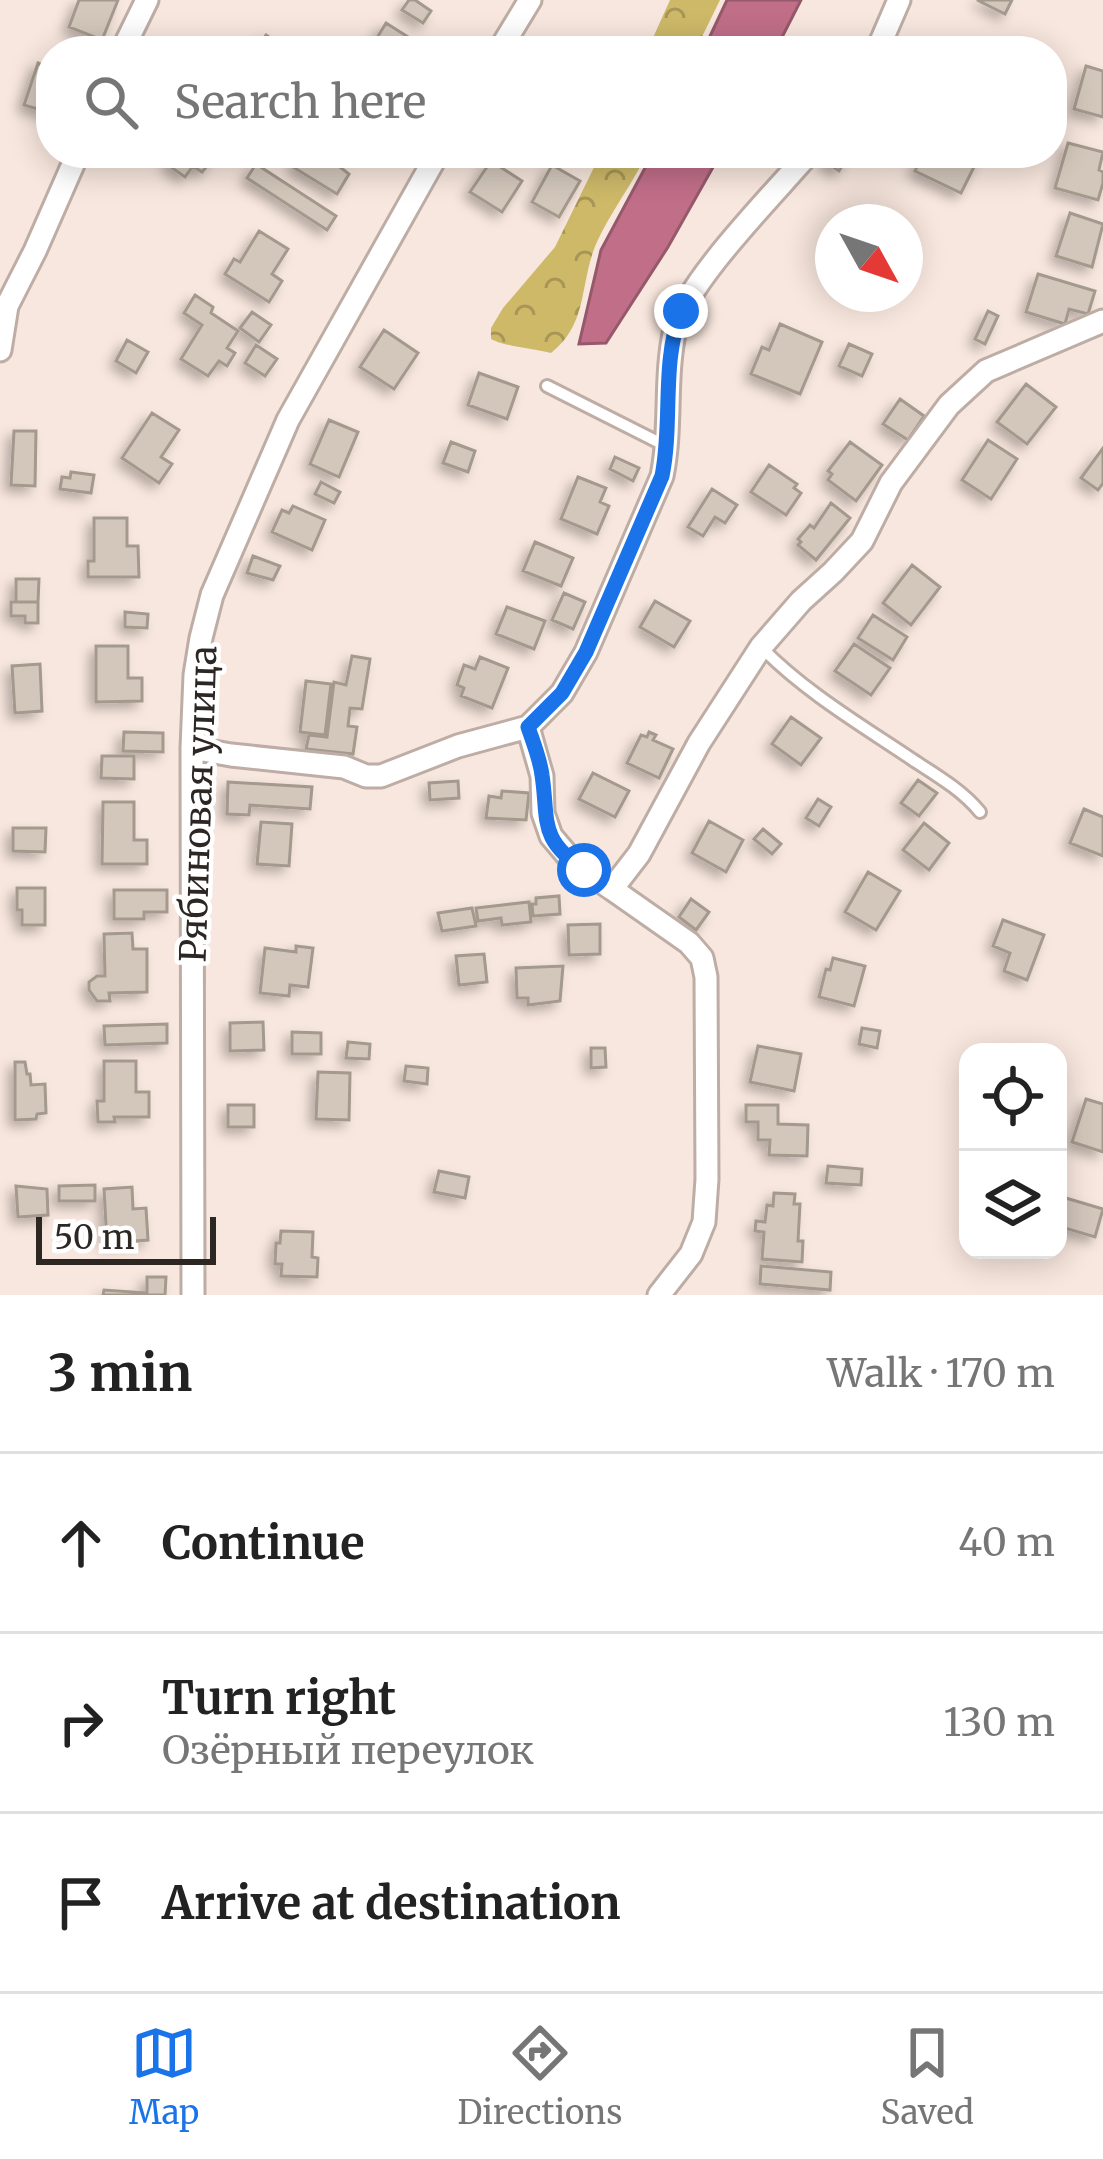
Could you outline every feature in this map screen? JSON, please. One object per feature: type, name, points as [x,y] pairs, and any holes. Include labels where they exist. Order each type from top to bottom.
[{"type":"street","points":[[129,36],[147,0]]},
{"type":"street","points":[[509,36],[530,0]]},
{"type":"street","points":[[883,36],[899,0]]},
{"type":"street","points":[[0,350],[7,306],[71,168]]},
{"type":"street","name":"Рябиновая улица","points":[[193,1295],[192,748],[201,638],[212,595],[288,420],[430,168]]},
{"type":"street","points":[[192,748],[344,766],[366,776],[381,776],[458,746],[528,727],[562,693],[586,652],[662,476],[669,371],[681,311],[796,168]]},
{"type":"street","points":[[612,889],[640,854],[699,743],[761,647],[862,541],[891,483],[962,391],[986,371],[1103,321]]},
{"type":"street","points":[[528,727],[551,836],[573,862],[689,943],[702,958],[706,976],[704,1222],[691,1255],[659,1295]]},
{"type":"lane","points":[[547,386],[667,446]]},
{"type":"lane","points":[[761,647],[807,688],[945,782],[980,812]]},
{"type":"green space","points":[[670,0],[720,0],[702,36],[654,36]]},
{"type":"green space","points":[[594,168],[639,168],[598,240],[576,319],[562,342],[551,353],[491,339],[491,328],[503,308],[555,247]]},
{"type":"shaded area","points":[[727,0],[801,0],[783,36],[710,36]]},
{"type":"shaded area","points":[[645,168],[713,168],[606,343],[579,344],[601,250]]},
{"type":"building","points":[[79,0],[118,0],[104,36],[69,27]]},
{"type":"building","points":[[409,0],[431,11],[423,23],[402,10]]},
{"type":"building","points":[[977,0],[1012,0],[1005,14]]},
{"type":"building","points":[[386,23],[407,36],[378,36]]},
{"type":"building","points":[[1086,66],[1103,71],[1103,117],[1074,109]]},
{"type":"building","points":[[36,69],[36,109],[24,105]]},
{"type":"building","points":[[1067,146],[1103,152],[1098,200],[1055,188],[1061,168],[1067,168]]},
{"type":"building","points":[[253,168],[262,168],[336,216],[327,230],[247,178]]},
{"type":"building","points":[[295,168],[341,168],[349,174],[337,194]]},
{"type":"building","points":[[486,168],[502,168],[522,181],[502,212],[470,192]]},
{"type":"building","points":[[550,168],[580,181],[559,217],[532,202]]},
{"type":"building","points":[[916,168],[974,168],[961,193]]},
{"type":"building","points":[[1070,213],[1103,224],[1092,267],[1056,256]]},
{"type":"building","points":[[259,231],[288,249],[272,274],[282,281],[269,302],[225,274],[234,259],[240,262]]},
{"type":"building","points":[[1038,274],[1095,291],[1088,314],[1069,309],[1065,324],[1026,312]]},
{"type":"building","points":[[195,295],[238,331],[227,348],[235,353],[227,366],[219,361],[208,376],[181,359],[202,325],[184,313]]},
{"type":"building","points":[[988,311],[998,316],[985,344],[975,339]]},
{"type":"building","points":[[252,312],[271,325],[259,342],[240,328]]},
{"type":"building","points":[[780,324],[822,342],[800,394],[751,374],[762,347],[769,350]]},
{"type":"building","points":[[384,330],[418,353],[394,389],[360,367]]},
{"type":"building","points":[[127,340],[148,352],[136,373],[116,361]]},
{"type":"building","points":[[849,344],[872,354],[862,376],[839,366]]},
{"type":"building","points":[[256,345],[277,359],[265,376],[245,363]]},
{"type":"building","points":[[479,373],[518,387],[507,419],[468,405]]},
{"type":"building","points":[[1026,384],[1056,407],[1027,444],[997,422]]},
{"type":"building","points":[[900,399],[924,416],[908,440],[883,424]]},
{"type":"building","points":[[152,413],[179,430],[161,457],[172,464],[159,483],[122,458]]},
{"type":"building","points":[[329,420],[358,432],[339,477],[310,464]]},
{"type":"building","points":[[14,431],[36,431],[35,486],[11,485]]},
{"type":"building","points":[[988,440],[1017,459],[991,499],[962,480]]},
{"type":"building","points":[[451,442],[475,451],[468,472],[443,463]]},
{"type":"building","points":[[850,442],[882,465],[856,501],[828,480],[832,474],[828,471]]},
{"type":"building","points":[[1103,448],[1103,483],[1098,490],[1081,478]]},
{"type":"building","points":[[615,457],[639,468],[633,481],[610,469]]},
{"type":"building","points":[[769,465],[797,484],[794,488],[801,493],[786,515],[751,492]]},
{"type":"building","points":[[71,472],[94,475],[91,493],[60,489],[62,477],[70,478]]},
{"type":"building","points":[[578,477],[606,488],[600,502],[609,506],[597,534],[561,519]]},
{"type":"building","points":[[321,482],[340,492],[334,503],[315,494]]},
{"type":"building","points":[[712,489],[737,505],[725,523],[715,517],[703,536],[688,527]]},
{"type":"building","points":[[831,503],[850,518],[816,560],[798,545],[798,539],[810,525],[814,528]]},
{"type":"building","points":[[293,506],[325,520],[312,550],[272,532],[282,510],[289,513]]},
{"type":"building","points":[[94,518],[127,518],[127,546],[138,546],[139,577],[88,577],[88,561],[94,561]]},
{"type":"building","points":[[535,542],[573,558],[561,586],[523,571]]},
{"type":"building","points":[[253,556],[280,566],[273,580],[247,573]]},
{"type":"building","points":[[912,565],[940,587],[911,625],[883,603]]},
{"type":"building","points":[[16,579],[39,579],[38,602],[16,602]]},
{"type":"building","points":[[564,593],[585,602],[573,629],[552,620]]},
{"type":"building","points":[[655,601],[690,621],[674,647],[640,627]]},
{"type":"building","points":[[11,602],[38,602],[38,623],[11,616]]},
{"type":"building","points":[[507,607],[545,621],[534,649],[496,634]]},
{"type":"building","points":[[125,612],[148,614],[147,628],[125,627]]},
{"type":"building","points":[[873,615],[907,637],[893,660],[858,638]]},
{"type":"building","points":[[854,644],[890,668],[871,695],[835,671]]},
{"type":"building","points":[[96,646],[128,646],[128,678],[142,678],[142,701],[96,702]]},
{"type":"building","points":[[352,656],[370,659],[362,709],[350,708],[348,726],[357,727],[353,754],[306,749],[309,735],[327,737],[334,682],[346,685]]},
{"type":"building","points":[[480,657],[508,668],[492,708],[461,696],[464,688],[457,685],[464,665],[475,669]]},
{"type":"building","points":[[40,664],[42,711],[15,713],[12,666]]},
{"type":"building","points":[[306,681],[331,684],[325,735],[300,732]]},
{"type":"building","points":[[791,717],[821,738],[801,765],[772,744]]},
{"type":"building","points":[[124,732],[163,733],[163,752],[123,751]]},
{"type":"building","points":[[649,732],[656,735],[653,740],[673,749],[659,778],[627,763],[641,735],[647,737]]},
{"type":"building","points":[[102,756],[134,756],[134,779],[101,778]]},
{"type":"building","points":[[593,773],[629,791],[615,817],[579,799]]},
{"type":"building","points":[[918,780],[937,793],[919,816],[901,803]]},
{"type":"building","points":[[458,781],[459,798],[430,800],[429,783]]},
{"type":"building","points":[[228,782],[312,787],[310,809],[250,805],[249,815],[227,814]]},
{"type":"building","points":[[502,791],[529,793],[526,820],[486,818],[489,796],[501,798]]},
{"type":"building","points":[[818,799],[831,807],[819,826],[806,818]]},
{"type":"building","points":[[103,802],[134,802],[134,840],[147,840],[147,864],[102,864]]},
{"type":"building","points":[[1084,809],[1103,817],[1103,856],[1070,843]]},
{"type":"building","points":[[709,821],[743,840],[726,872],[692,853]]},
{"type":"building","points":[[261,822],[292,824],[289,866],[257,864]]},
{"type":"building","points":[[924,823],[949,843],[929,870],[903,850]]},
{"type":"building","points":[[13,828],[46,828],[45,852],[13,851]]},
{"type":"building","points":[[763,829],[781,844],[772,854],[754,839]]},
{"type":"building","points":[[868,872],[900,891],[876,930],[845,912]]},
{"type":"building","points":[[17,888],[45,888],[45,925],[22,925]]},
{"type":"building","points":[[114,890],[167,890],[167,912],[144,912],[144,919],[114,919]]},
{"type":"building","points":[[559,896],[560,914],[533,916],[536,898]]},
{"type":"building","points":[[691,899],[709,912],[696,930],[679,917]]},
{"type":"building","points":[[529,902],[531,922],[478,921],[476,908]]},
{"type":"building","points":[[472,908],[476,926],[442,931],[438,913]]},
{"type":"building","points":[[1003,920],[1044,935],[1027,980],[1004,971],[1010,953],[993,946]]},
{"type":"building","points":[[600,924],[600,954],[569,955],[568,925]]},
{"type":"building","points":[[132,933],[133,949],[147,949],[147,992],[109,993],[110,1001],[97,1001],[89,982],[105,976],[104,934]]},
{"type":"building","points":[[296,946],[313,948],[308,987],[290,985],[289,996],[260,993],[265,948],[296,952]]},
{"type":"building","points":[[484,954],[487,982],[459,985],[456,956]]},
{"type":"building","points":[[833,958],[865,966],[854,1006],[819,997]]},
{"type":"building","points":[[563,966],[560,1001],[528,1005],[528,998],[517,998],[516,968]]},
{"type":"building","points":[[263,1022],[264,1050],[230,1051],[230,1023]]},
{"type":"building","points":[[167,1024],[167,1043],[105,1045],[104,1026]]},
{"type":"building","points":[[862,1028],[880,1031],[877,1048],[859,1044]]},
{"type":"building","points":[[292,1032],[321,1033],[321,1054],[292,1054]]},
{"type":"building","points":[[348,1042],[370,1044],[369,1059],[346,1058]]},
{"type":"building","points":[[758,1046],[801,1054],[794,1091],[750,1082]]},
{"type":"building","points":[[591,1048],[605,1048],[606,1067],[591,1068]]},
{"type":"building","points":[[104,1061],[136,1061],[136,1092],[149,1092],[149,1117],[98,1122],[97,1101],[104,1101]]},
{"type":"building","points":[[15,1062],[25,1062],[31,1085],[45,1084],[46,1113],[37,1114],[36,1119],[15,1120]]},
{"type":"building","points":[[406,1066],[428,1068],[427,1084],[404,1081]]},
{"type":"building","points":[[318,1072],[350,1073],[349,1120],[316,1119]]},
{"type":"building","points":[[1086,1099],[1103,1104],[1103,1152],[1072,1142]]},
{"type":"building","points":[[228,1105],[254,1105],[254,1127],[228,1127]]},
{"type":"building","points":[[746,1105],[778,1105],[778,1124],[808,1125],[807,1156],[769,1155],[770,1140],[758,1140],[758,1122],[746,1122]]},
{"type":"building","points":[[828,1166],[862,1169],[861,1185],[826,1183]]},
{"type":"building","points":[[439,1171],[469,1177],[465,1198],[434,1192]]},
{"type":"building","points":[[95,1185],[95,1201],[59,1201],[59,1186]]},
{"type":"building","points":[[16,1186],[47,1189],[48,1215],[18,1217]]},
{"type":"building","points":[[132,1187],[133,1209],[146,1208],[148,1240],[107,1243],[104,1189]]},
{"type":"building","points":[[774,1193],[795,1194],[794,1204],[800,1204],[802,1262],[762,1259],[764,1232],[755,1231],[756,1221],[765,1222]]},
{"type":"building","points":[[1067,1198],[1103,1209],[1095,1237],[1067,1229]]},
{"type":"building","points":[[281,1231],[313,1232],[317,1277],[281,1276],[282,1264],[275,1264]]},
{"type":"building","points":[[761,1266],[831,1272],[830,1290],[760,1284]]},
{"type":"building","points":[[147,1277],[166,1277],[165,1295],[103,1295],[104,1290],[147,1293]]},
{"type":"route","points":[[584,870],[559,848],[546,826],[542,776],[528,727],[562,693],[586,652],[662,476],[669,371],[681,311]]}]
